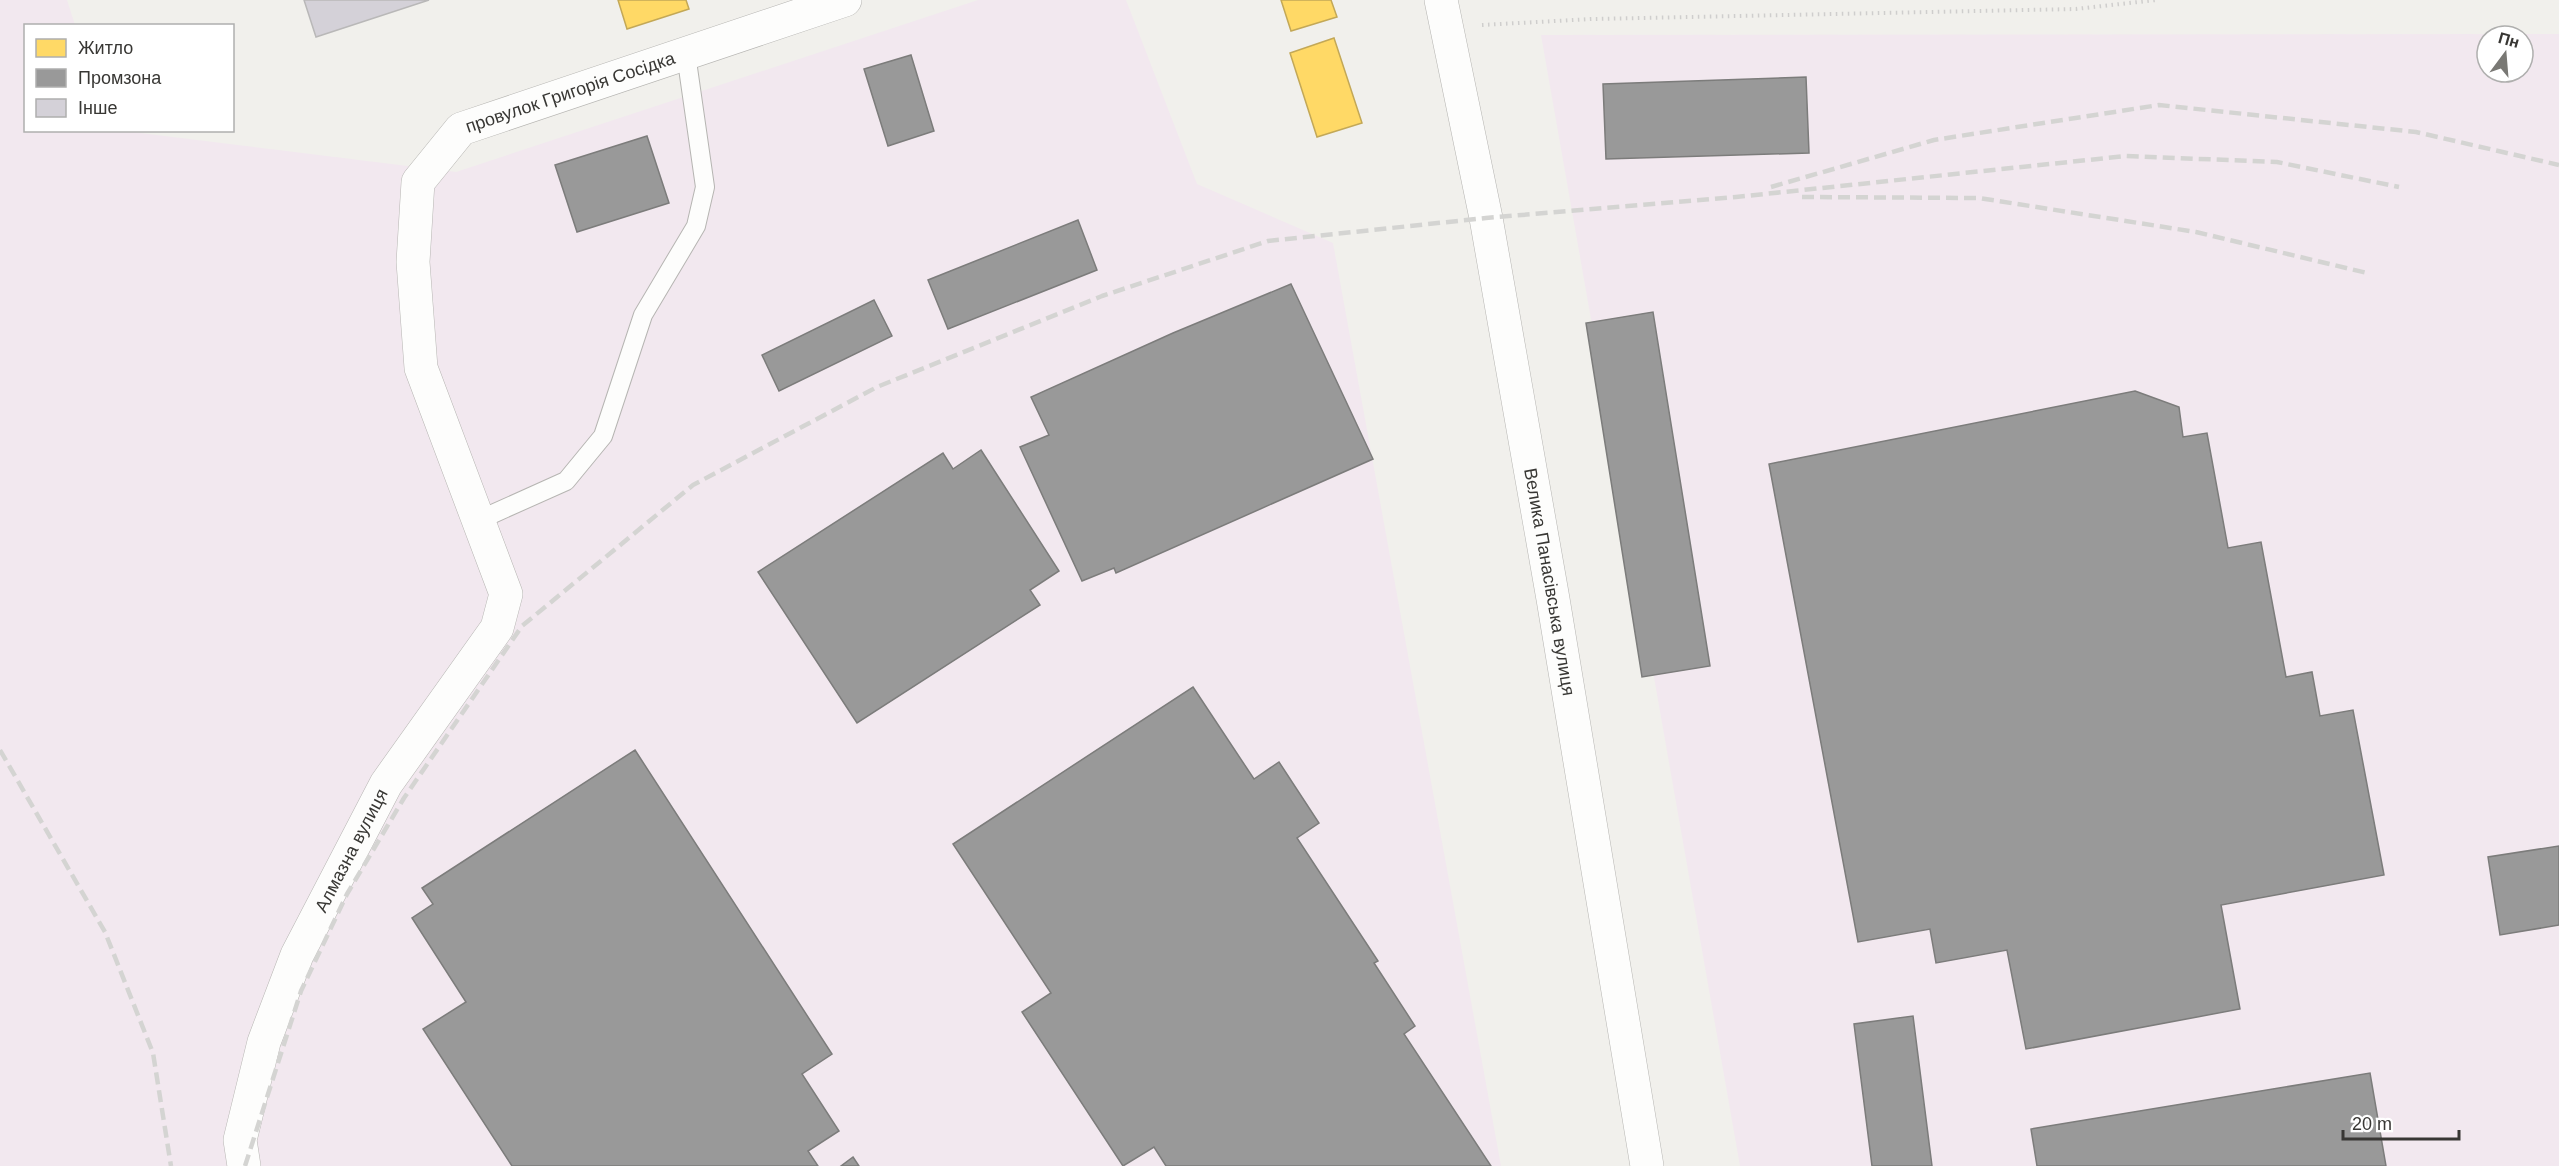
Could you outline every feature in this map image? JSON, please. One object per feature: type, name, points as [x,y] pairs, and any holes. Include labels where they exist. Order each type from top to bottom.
[{"type":"street","name":"провулок Григорія Сосідка","points":[[494,562],[421,368],[414,262],[418,182],[461,129],[845,0]]},
{"type":"street","name":"Велика Панасівська вулиця","points":[[1444,13],[1486,218],[1509,345],[1647,1166]]},
{"type":"street","name":"Алмазна вулиця","points":[[244,1166],[240,1140],[264,1042],[297,955],[386,784],[497,628],[506,594],[494,562]]},
{"type":"lane","points":[[479,520],[566,482],[603,436],[643,315],[696,226],[705,187],[686,54]]},
{"type":"path","points":[[1444,13],[1592,19],[2076,9],[2156,0]]},
{"type":"shaded area","points":[[0,0],[67,0],[75,24],[24,24],[24,132],[132,132],[456,172],[978,0],[1126,0],[1197,184],[1333,243],[1501,1166],[0,1166]]},
{"type":"shaded area","points":[[2475,34],[2475,84],[2535,84],[2535,34],[2559,34],[2559,1166],[1740,1166],[1541,35]]},
{"type":"building: Житло","points":[[618,0],[686,0],[689,9],[627,29]]},
{"type":"building: Житло","points":[[1281,0],[1331,0],[1337,17],[1291,31]]},
{"type":"building: Житло","points":[[1334,38],[1362,123],[1317,137],[1290,53]]},
{"type":"building: Промзона","points":[[911,55],[934,131],[888,146],[864,69]]},
{"type":"building: Промзона","points":[[1806,77],[1809,153],[1606,159],[1603,84]]},
{"type":"building: Промзона","points":[[647,136],[669,203],[577,232],[555,165]]},
{"type":"building: Промзона","points":[[1078,220],[1097,270],[948,329],[928,280]]},
{"type":"building: Промзона","points":[[1291,284],[1373,459],[1116,573],[1114,568],[1082,581],[1020,447],[1049,435],[1031,397],[1173,333]]},
{"type":"building: Промзона","points":[[874,300],[892,336],[779,391],[762,355]]},
{"type":"building: Промзона","points":[[1653,312],[1710,666],[1642,677],[1586,323]]},
{"type":"building: Промзона","points":[[2135,391],[2179,407],[2183,437],[2207,433],[2228,548],[2261,542],[2286,677],[2312,672],[2320,716],[2353,710],[2384,875],[2221,905],[2240,1009],[2026,1049],[2007,950],[1936,963],[1930,929],[1858,942],[1769,464]]},
{"type":"building: Промзона","points":[[981,450],[1059,571],[1030,590],[1040,605],[857,723],[758,572],[943,453],[953,469]]},
{"type":"building: Промзона","points":[[1193,687],[1254,779],[1279,762],[1319,823],[1297,838],[1378,961],[1374,963],[1415,1026],[1404,1034],[1491,1166],[1166,1166],[1154,1147],[1123,1166],[1022,1012],[1051,993],[953,844]]},
{"type":"building: Промзона","points":[[635,750],[832,1054],[802,1074],[839,1131],[808,1151],[818,1166],[512,1166],[423,1029],[466,1002],[412,918],[433,904],[422,888]]},
{"type":"building: Промзона","points":[[2559,846],[2559,925],[2500,935],[2488,857]]},
{"type":"building: Промзона","points":[[1913,1016],[1932,1166],[1872,1166],[1854,1024]]},
{"type":"building: Промзона","points":[[2370,1073],[2386,1166],[2037,1166],[2031,1129]]},
{"type":"building: Промзона","points":[[853,1157],[859,1166],[841,1166]]},
{"type":"building: Інше","points":[[304,0],[429,0],[316,37]]},
{"type":"railway","points":[[1771,187],[1934,140],[2159,105],[2416,132],[2559,165]]},
{"type":"railway","points":[[245,1166],[301,991],[347,894],[404,798],[522,626],[693,485],[877,387],[1102,296],[1268,241],[1486,218],[1736,197],[2126,156],[2277,162],[2399,187]]},
{"type":"railway","points":[[1802,197],[1979,198],[2196,232],[2367,273]]},
{"type":"railway","points":[[0,750],[105,932],[153,1053],[171,1166]]}]
